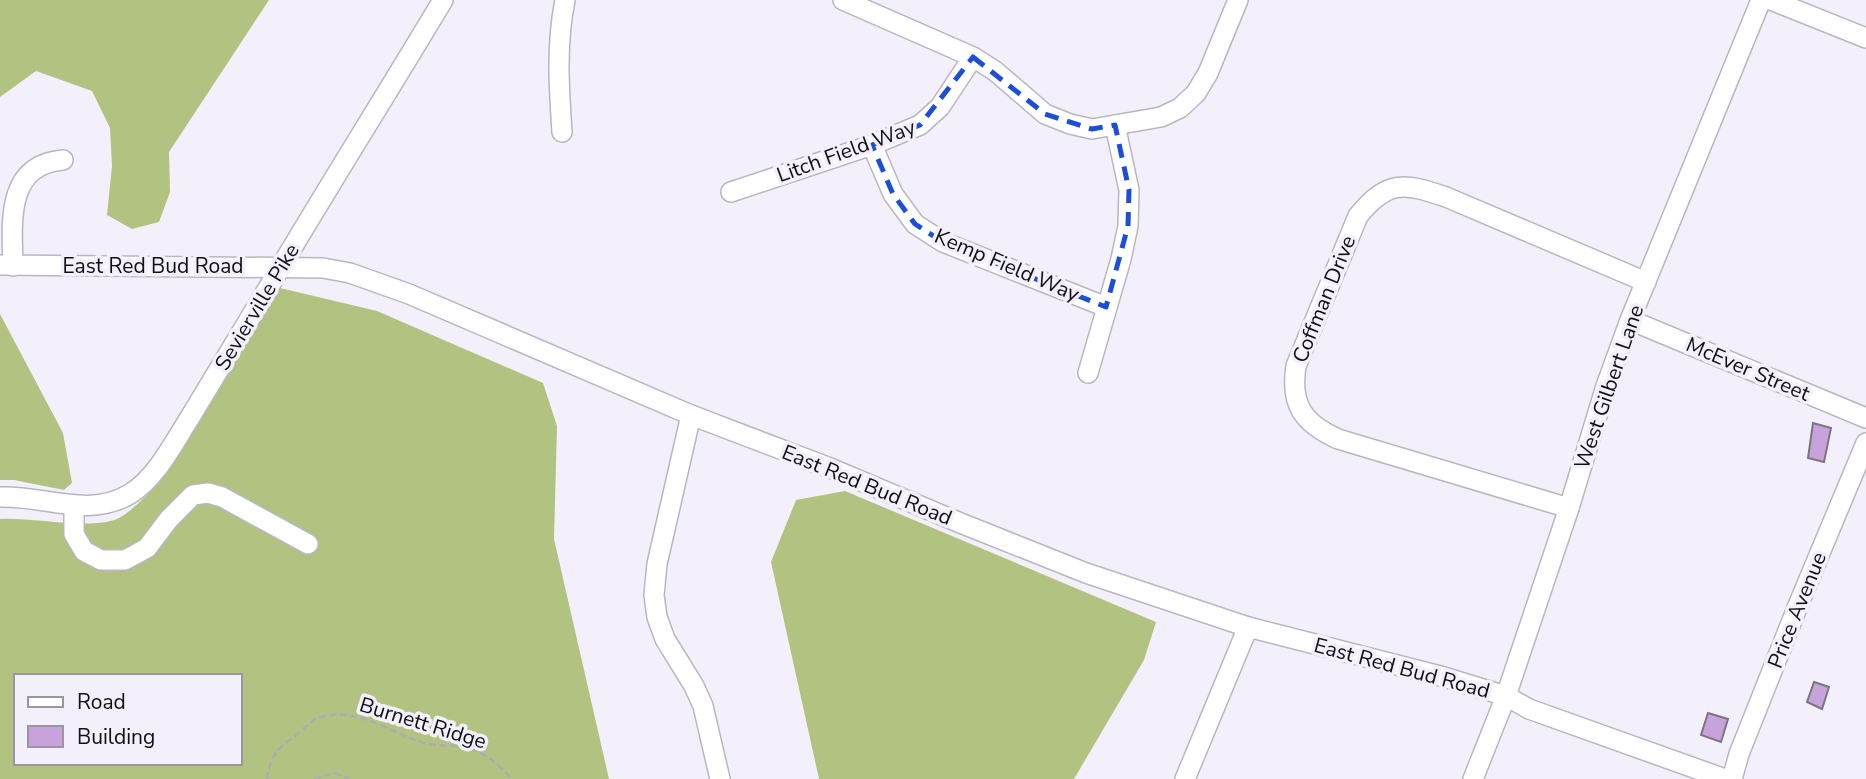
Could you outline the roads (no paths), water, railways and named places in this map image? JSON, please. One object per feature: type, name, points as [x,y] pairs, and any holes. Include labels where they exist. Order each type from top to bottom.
[{"type":"street","name":"Sevierville Pike","points":[[0,497],[74,506],[108,503],[129,495],[152,474],[213,381],[443,0]]},
{"type":"street","points":[[562,132],[558,74],[559,33],[565,0]]},
{"type":"street","points":[[843,0],[973,57],[996,71],[1045,114],[1070,124],[1092,128],[1161,117],[1180,108],[1196,93],[1208,73],[1238,0]]},
{"type":"street","name":"West Gilbert Lane","points":[[1473,779],[1506,696],[1569,508],[1606,386],[1630,320],[1761,0]]},
{"type":"street","points":[[1771,0],[1866,38]]},
{"type":"street","name":"Litch Field Way","points":[[731,192],[872,145],[920,125],[940,107],[973,57]]},
{"type":"street","points":[[1088,373],[1128,226],[1129,190],[1115,125]]},
{"type":"street","name":"Kemp Field Way","points":[[872,145],[893,194],[915,224],[943,242],[1106,307]]},
{"type":"street","points":[[6,265],[12,211],[18,189],[34,169],[54,160],[63,160]]},
{"type":"street","name":"Coffman Drive","points":[[1569,508],[1338,439],[1318,430],[1297,404],[1293,385],[1296,366],[1358,216],[1370,201],[1397,187],[1415,186],[1446,197],[1646,282]]},
{"type":"street","name":"East Red Bud Road","points":[[6,265],[323,268],[372,280],[691,415],[830,468],[958,523],[1086,573],[1248,627],[1444,677],[1506,696],[1529,709],[1725,779]]},
{"type":"street","name":"McEver Street","points":[[1630,320],[1866,418]]},
{"type":"street","points":[[691,415],[657,564],[653,595],[665,639],[703,706],[720,779]]},
{"type":"street","name":"Price Avenue","points":[[1732,779],[1739,754],[1798,603],[1866,443]]},
{"type":"street","points":[[74,506],[74,534],[84,551],[101,560],[125,560],[147,548],[169,519],[193,495],[208,493],[222,497],[308,544]]},
{"type":"street","points":[[1185,779],[1248,627]]}]
